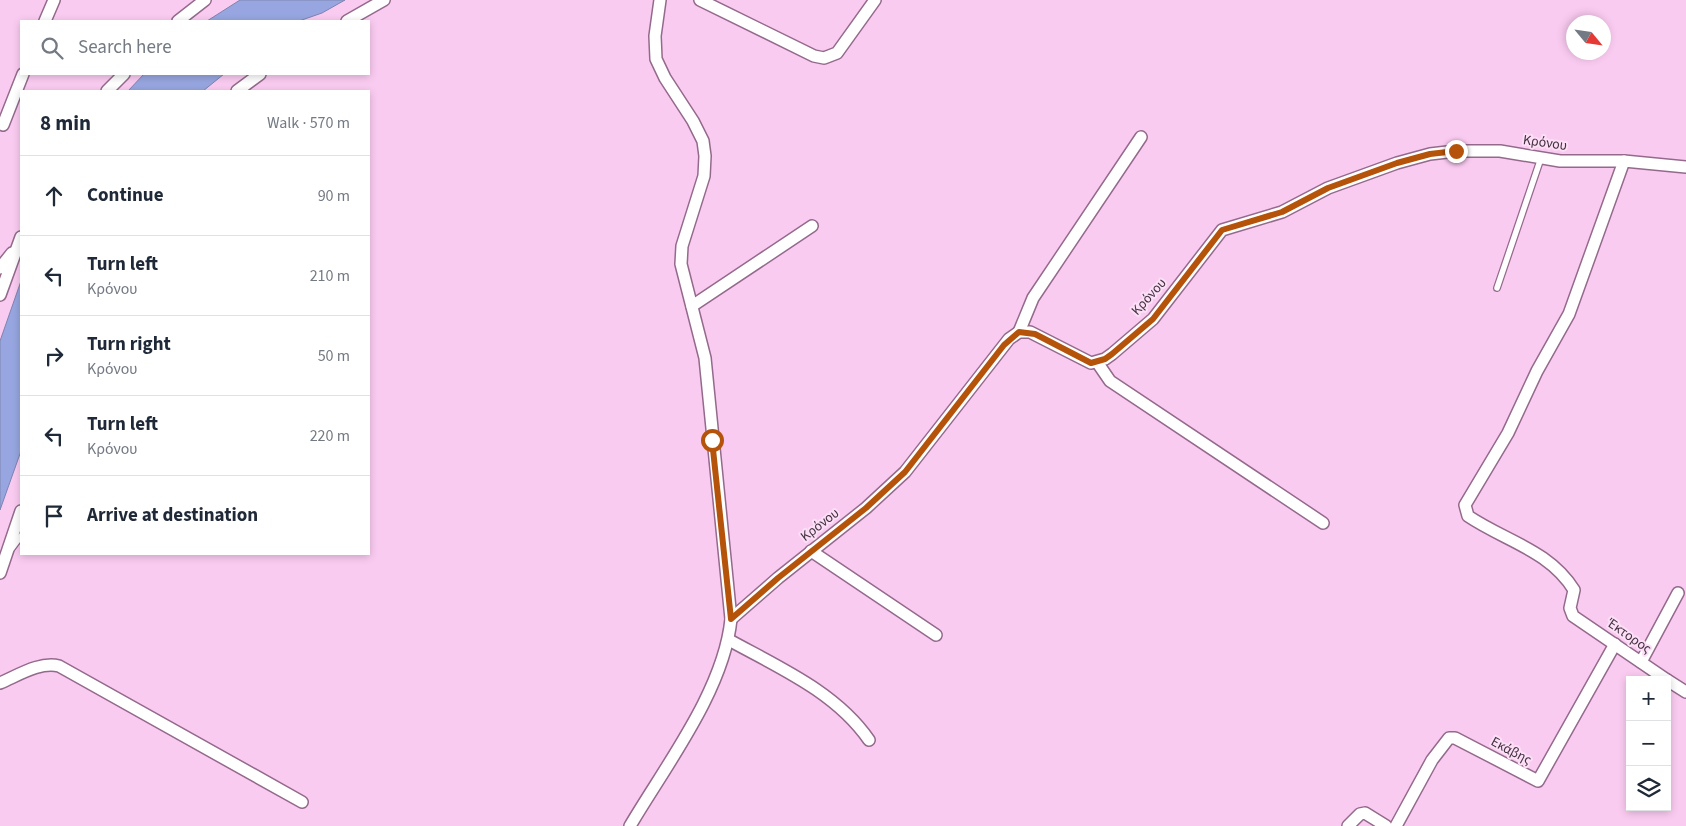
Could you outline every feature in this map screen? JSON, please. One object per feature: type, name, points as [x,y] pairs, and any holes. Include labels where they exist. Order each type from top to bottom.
[{"type":"street","points":[[45,20],[54,0]]},
{"type":"street","points":[[179,20],[205,0]]},
{"type":"street","points":[[349,20],[384,0]]},
{"type":"street","points":[[630,826],[701,708],[729,640],[731,619],[712,440],[708,378],[702,342],[683,274],[681,253],[704,176],[705,156],[703,141],[693,120],[665,78],[656,59],[655,36],[660,0]]},
{"type":"street","points":[[700,0],[814,56],[824,58],[831,57],[837,53],[875,0]]},
{"type":"street","points":[[3,125],[23,75]]},
{"type":"street","points":[[108,90],[123,75]]},
{"type":"street","points":[[238,90],[259,75]]},
{"type":"street","points":[[1141,137],[1033,298],[1019,332],[1035,334],[1091,363],[1097,362],[1110,382],[1323,523]]},
{"type":"street","name":"Κρόνου","points":[[1097,362],[1112,354],[1153,319],[1210,243],[1226,228],[1282,212],[1328,188],[1397,163],[1430,154],[1456,151],[1500,151],[1578,162],[1624,161],[1686,167]]},
{"type":"street","name":"Έκτορος","points":[[1624,161],[1569,314],[1537,371],[1508,432],[1465,505],[1468,516],[1530,548],[1558,571],[1574,590],[1570,608],[1573,616],[1661,676]]},
{"type":"street","points":[[692,306],[812,226]]},
{"type":"street","points":[[0,296],[20,240]]},
{"type":"street","points":[[0,268],[17,248]]},
{"type":"street","name":"Κρόνου","points":[[731,619],[811,551],[866,508],[905,472],[1004,345],[1019,332]]},
{"type":"street","points":[[0,573],[20,514]]},
{"type":"street","points":[[811,551],[936,635]]},
{"type":"street","points":[[1641,662],[1678,593]]},
{"type":"street","points":[[729,640],[836,703],[869,740]]},
{"type":"street","name":"Εκάβης","points":[[1396,826],[1432,760],[1449,738],[1455,738],[1538,780],[1615,644]]},
{"type":"street","points":[[0,683],[42,665],[51,664],[59,666],[302,802]]},
{"type":"street","name":"Έκτορος","points":[[1671,683],[1686,692]]},
{"type":"street","points":[[1348,826],[1360,814],[1365,812],[1386,826]]},
{"type":"lane","points":[[1497,288],[1541,158]]},
{"type":"lane","points":[[6,555],[20,537]]},
{"type":"water","points":[[240,0],[345,0],[322,13],[302,20],[209,20]]},
{"type":"water","points":[[143,75],[223,75],[204,90],[129,90]]},
{"type":"water","points":[[20,284],[20,454],[0,510],[0,341]]},
{"type":"route","points":[[712,440],[731,619],[778,578],[866,508],[905,472],[1004,345],[1019,332],[1035,334],[1091,363],[1105,359],[1153,319],[1172,297],[1210,243],[1222,230],[1282,212],[1328,188],[1397,163],[1430,154],[1456,151]]}]
